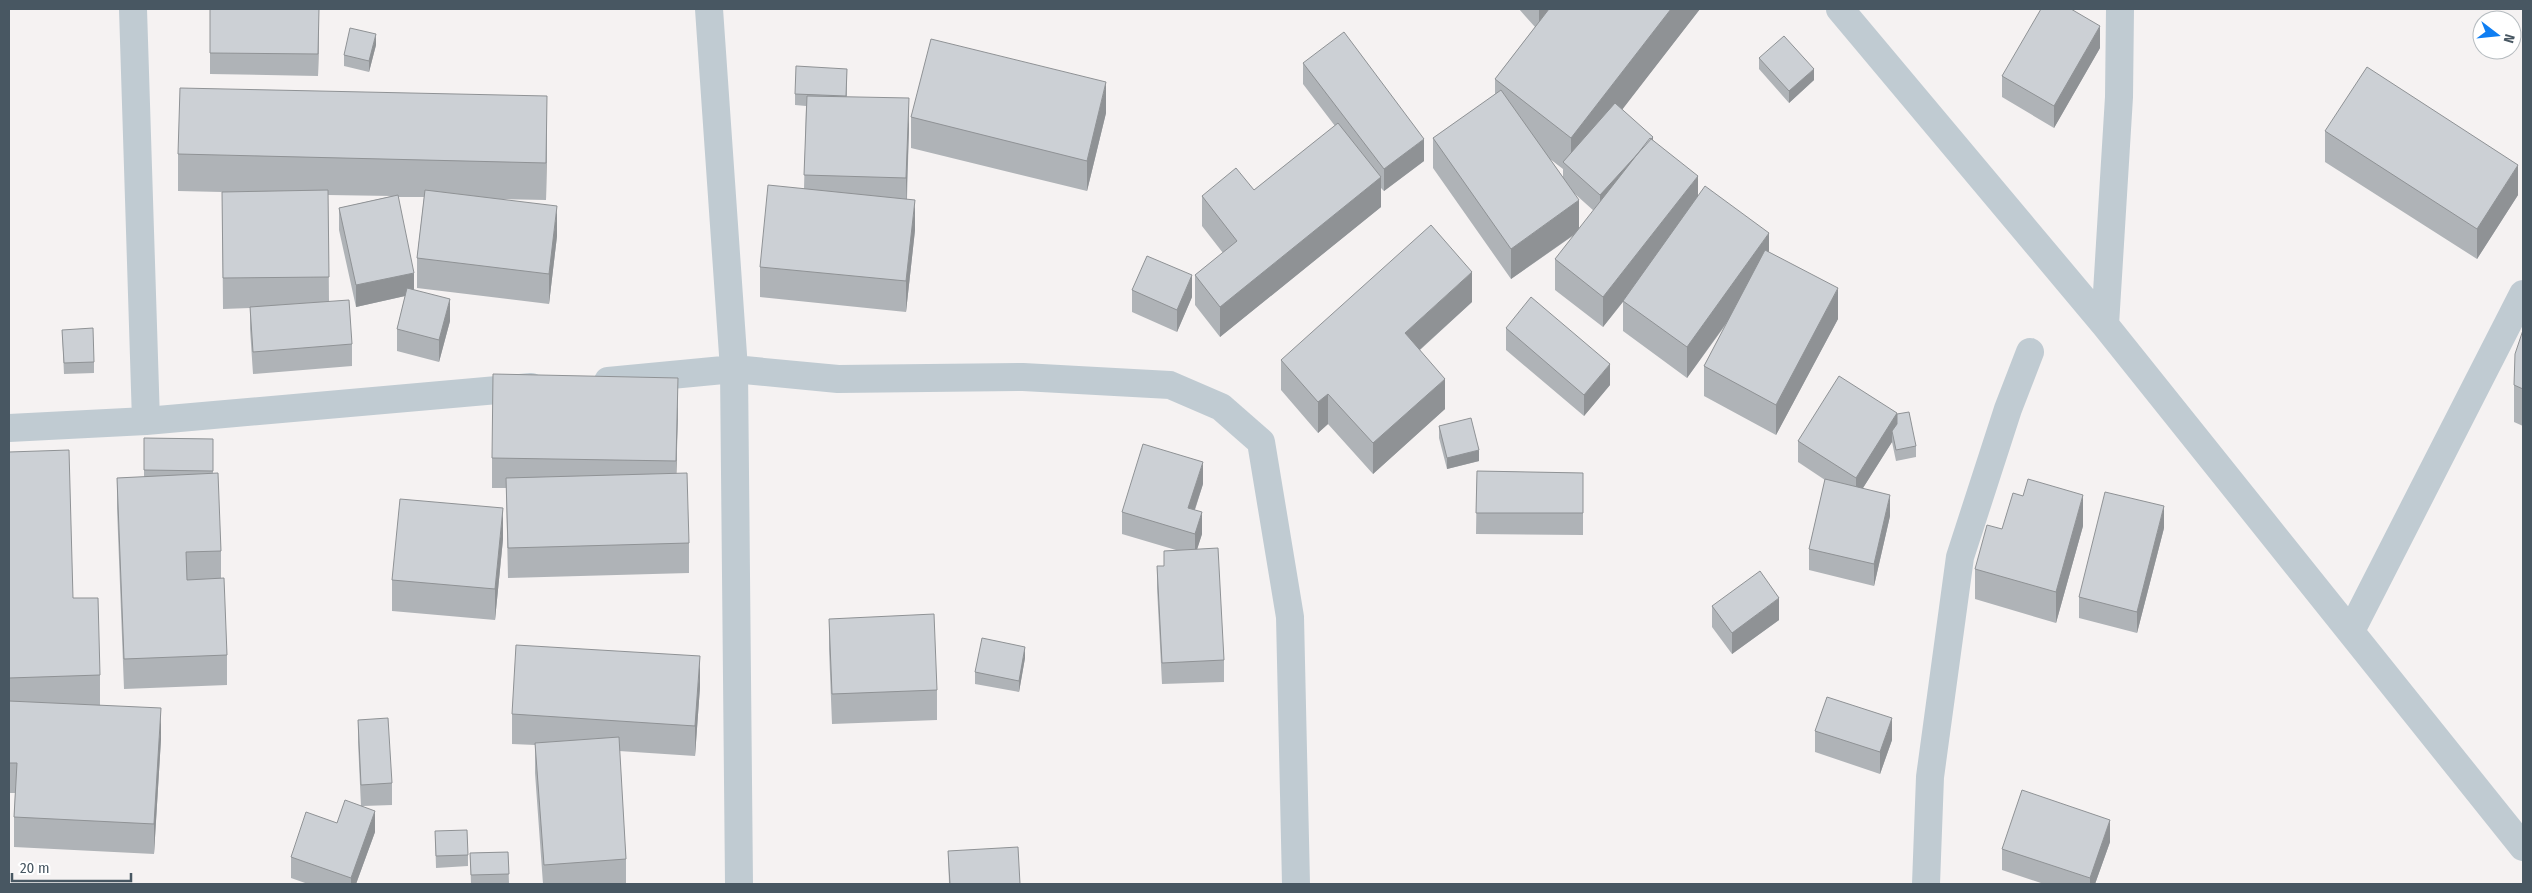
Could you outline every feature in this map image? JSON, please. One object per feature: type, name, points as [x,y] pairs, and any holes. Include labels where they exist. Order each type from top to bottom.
[{"type":"street","points":[[133,9],[146,421]]},
{"type":"street","points":[[708,9],[734,370],[739,884]]},
{"type":"street","points":[[1840,9],[2105,325],[2523,847]]},
{"type":"street","points":[[2105,325],[2119,97],[2120,9]]},
{"type":"street","points":[[2351,631],[2523,294]]},
{"type":"street","points":[[1926,884],[1930,777],[1960,557],[2008,408],[2030,352]]},
{"type":"street","points":[[587,382],[734,370],[838,379],[1023,377],[1170,385],[1221,407],[1261,442],[1290,617],[1296,884]]},
{"type":"street","points":[[9,428],[146,421],[558,385]]},
{"type":"building","points":[[210,9],[319,9],[318,54],[210,53]]},
{"type":"building","points":[[1549,9],[1671,9],[1571,138],[1495,79]]},
{"type":"building","points":[[2041,9],[2071,9],[2100,26],[2054,106],[2002,76]]},
{"type":"building","points":[[350,28],[376,34],[369,61],[344,55]]},
{"type":"building","points":[[1344,32],[1424,139],[1384,169],[1303,63]]},
{"type":"building","points":[[1784,36],[1814,69],[1789,91],[1759,58]]},
{"type":"building","points":[[931,39],[1106,82],[1087,161],[911,117]]},
{"type":"building","points":[[796,66],[847,69],[846,96],[795,94]]},
{"type":"building","points":[[2367,67],[2518,165],[2477,229],[2325,131]]},
{"type":"building","points":[[180,88],[547,96],[546,163],[178,154]]},
{"type":"building","points":[[1501,90],[1579,200],[1511,249],[1433,138]]},
{"type":"building","points":[[807,96],[909,98],[906,178],[804,175]]},
{"type":"building","points":[[1615,103],[1653,137],[1600,195],[1563,162]]},
{"type":"building","points":[[1338,123],[1381,177],[1220,307],[1195,275],[1237,241],[1202,196],[1236,168],[1254,190]]},
{"type":"building","points":[[1650,138],[1698,176],[1603,297],[1555,259]]},
{"type":"building","points":[[768,185],[915,200],[906,281],[760,267]]},
{"type":"building","points":[[1705,186],[1769,233],[1687,347],[1623,301]]},
{"type":"building","points":[[328,190],[329,277],[223,278],[222,192]]},
{"type":"building","points":[[425,190],[557,206],[549,274],[417,258]]},
{"type":"building","points":[[398,195],[414,273],[356,285],[339,208]]},
{"type":"building","points":[[1431,225],[1472,272],[1405,333],[1445,379],[1373,443],[1328,394],[1318,402],[1281,360]]},
{"type":"building","points":[[1765,250],[1838,288],[1776,405],[1704,366]]},
{"type":"building","points":[[1147,256],[1192,275],[1177,310],[1132,290]]},
{"type":"building","points":[[407,288],[450,299],[439,340],[397,329]]},
{"type":"building","points":[[1531,297],[1610,364],[1584,395],[1506,328]]},
{"type":"building","points":[[349,300],[352,344],[253,352],[250,307]]},
{"type":"building","points":[[93,328],[94,362],[64,363],[62,330]]},
{"type":"building","points":[[2523,330],[2523,389],[2514,385],[2515,354]]},
{"type":"building","points":[[493,374],[678,378],[676,461],[492,458]]},
{"type":"building","points":[[1839,376],[1897,413],[1856,478],[1798,441]]},
{"type":"building","points":[[1909,412],[1916,446],[1896,450],[1892,431],[1897,424],[1897,414]]},
{"type":"building","points":[[1471,418],[1479,450],[1447,458],[1439,426]]},
{"type":"building","points":[[144,438],[213,439],[213,471],[144,470]]},
{"type":"building","points":[[1143,444],[1203,462],[1188,508],[1202,512],[1195,534],[1122,512]]},
{"type":"building","points":[[69,450],[73,598],[98,598],[100,675],[9,678],[9,452]]},
{"type":"building","points":[[1477,471],[1583,473],[1583,513],[1476,513]]},
{"type":"building","points":[[218,473],[221,551],[186,552],[187,580],[224,578],[227,655],[124,659],[117,478]]},
{"type":"building","points":[[687,473],[689,543],[508,548],[506,478]]},
{"type":"building","points":[[1825,479],[1890,495],[1874,564],[1809,549]]},
{"type":"building","points":[[2028,479],[2083,495],[2056,592],[1975,569],[1987,525],[2002,529],[2013,493],[2023,496]]},
{"type":"building","points":[[2105,492],[2164,506],[2137,612],[2079,597]]},
{"type":"building","points":[[400,499],[503,508],[495,589],[392,580]]},
{"type":"building","points":[[1218,548],[1224,660],[1162,663],[1157,566],[1164,566],[1164,551]]},
{"type":"building","points":[[1760,571],[1779,598],[1732,633],[1712,606]]},
{"type":"building","points":[[934,614],[937,690],[832,694],[829,619]]},
{"type":"building","points":[[982,638],[1025,647],[1019,681],[975,672]]},
{"type":"building","points":[[516,645],[700,656],[695,726],[512,714]]},
{"type":"building","points":[[1827,697],[1892,718],[1880,752],[1815,731]]},
{"type":"building","points":[[9,701],[161,708],[154,824],[14,817],[17,763],[9,763]]},
{"type":"building","points":[[388,718],[392,783],[361,785],[358,720]]},
{"type":"building","points":[[619,737],[626,859],[544,865],[535,743]]},
{"type":"building","points":[[2022,790],[2110,820],[2090,878],[2002,849]]},
{"type":"building","points":[[345,800],[375,811],[351,878],[291,857],[306,812],[337,823]]},
{"type":"building","points":[[467,830],[468,855],[436,856],[435,831]]},
{"type":"building","points":[[1018,847],[1020,884],[950,884],[948,851]]},
{"type":"building","points":[[508,852],[509,874],[471,875],[470,853]]}]
